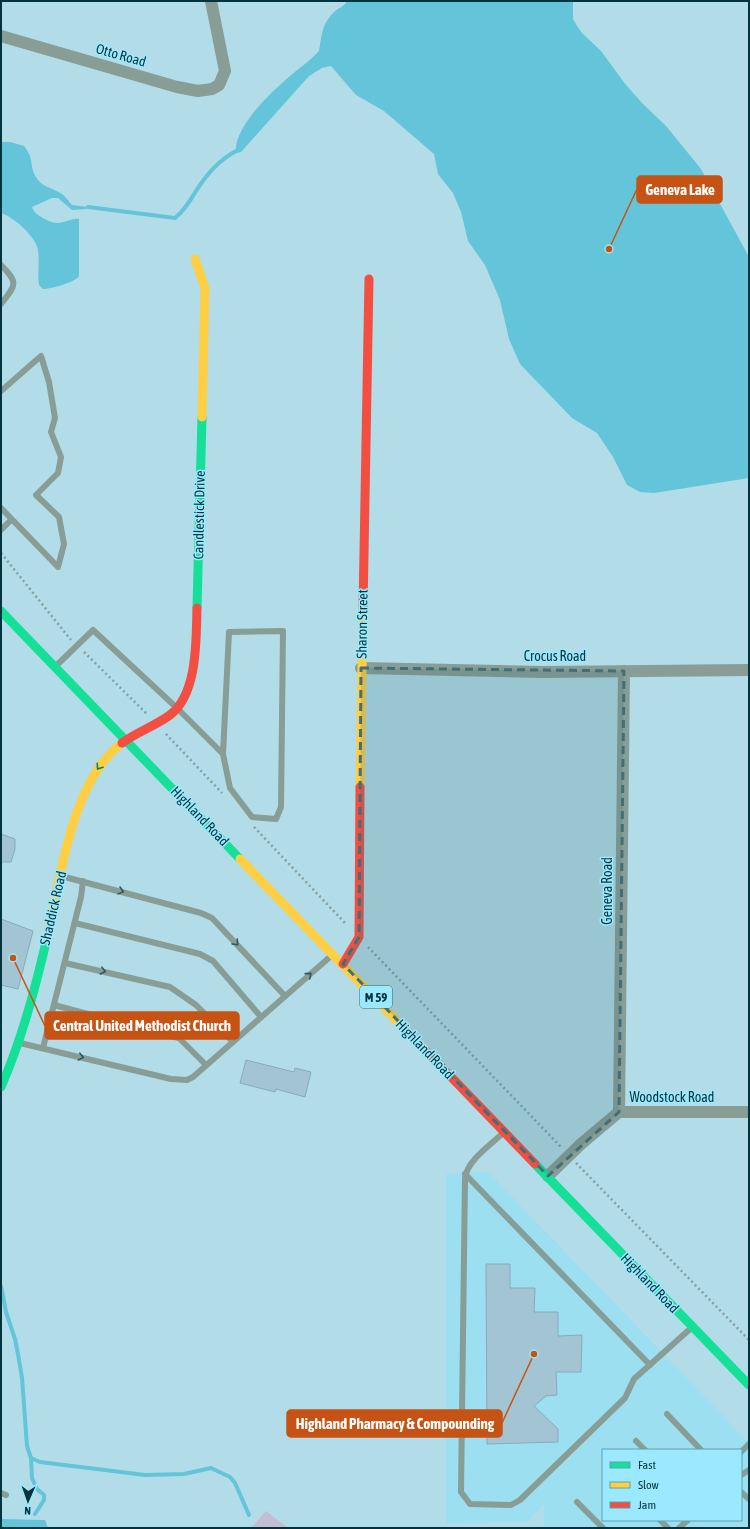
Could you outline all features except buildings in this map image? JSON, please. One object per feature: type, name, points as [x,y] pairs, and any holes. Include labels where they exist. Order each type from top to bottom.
[{"type":"main road","name":"Candlestick Drive","points":[[126,740],[157,724],[178,708],[191,675],[196,649],[205,288],[196,259]]},
{"type":"main road","name":"Sharon Street","points":[[359,937],[361,668],[369,279]]},
{"type":"main road","name":"Highland Road","points":[[1,611],[749,1385]]},
{"type":"main road","name":"Shaddick Road","points":[[1,1087],[15,1058],[40,963],[72,829],[85,791],[98,766],[126,740]]},
{"type":"main road","points":[[343,964],[359,937]]},
{"type":"street","name":"Otto Road","points":[[1,36],[177,87],[198,91],[212,89],[219,85],[225,71],[211,1]]},
{"type":"street","name":"Crocus Road","points":[[361,668],[543,672],[749,670]]},
{"type":"street","name":"Geneva Road","points":[[619,1112],[624,671]]},
{"type":"street","name":"Woodstock Road","points":[[548,1176],[569,1155],[619,1112],[749,1112]]},
{"type":"lane","points":[[1,265],[14,279],[14,287],[1,304]]},
{"type":"lane","points":[[1,391],[41,356],[49,382],[55,418],[51,432],[61,457],[58,473],[36,495],[59,517],[64,544],[58,567],[1,508]]},
{"type":"lane","points":[[1,530],[11,520]]},
{"type":"lane","points":[[55,667],[93,630],[178,708],[223,754],[230,788],[252,816],[276,819],[281,807],[283,631],[229,632],[223,754]]},
{"type":"lane","points":[[60,876],[201,913],[212,918],[285,996]]},
{"type":"lane","points":[[43,1048],[75,923],[83,881]]},
{"type":"lane","points":[[75,923],[200,954],[213,961],[261,1017]]},
{"type":"lane","points":[[19,1043],[171,1079],[186,1080],[193,1077],[334,954]]},
{"type":"lane","points":[[65,962],[170,987],[196,1005],[232,1042]]},
{"type":"lane","points":[[54,1005],[179,1038],[206,1065]]},
{"type":"lane","points":[[504,1131],[472,1163],[465,1174],[463,1200],[461,1492],[467,1501],[470,1504],[511,1505],[520,1500],[625,1398],[634,1379],[692,1327]]},
{"type":"lane","points":[[465,1174],[650,1365]]},
{"type":"lane","points":[[667,1414],[700,1449]]},
{"type":"lane","points":[[636,1441],[644,1449]]},
{"type":"lane","points":[[577,1502],[603,1528]]},
{"type":"lane","points":[[679,1528],[687,1521]]},
{"type":"path","points":[[1,553],[68,637],[157,724],[228,799]]},
{"type":"path","points":[[250,822],[569,1155],[749,1340]]},
{"type":"highlighted area","points":[[361,668],[624,671],[619,1112],[548,1176],[343,964],[359,937]]},
{"type":"shaded area","points":[[347,1],[573,1],[573,19],[577,26],[582,33],[601,51],[626,85],[666,126],[701,169],[749,257],[749,478],[654,493],[640,492],[627,485],[613,457],[597,433],[572,418],[520,364],[509,339],[500,300],[485,265],[468,241],[461,212],[453,193],[438,174],[434,154],[384,111],[356,95],[331,66],[322,68],[309,76],[241,152],[236,153],[240,133],[255,111],[273,92],[319,51],[326,22],[333,13]]},
{"type":"shaded area","points":[[1,142],[10,142],[24,146],[30,155],[34,173],[41,183],[62,194],[72,205],[88,207],[86,209],[72,210],[58,198],[52,198],[32,207],[39,216],[55,223],[79,219],[79,276],[73,281],[43,289],[39,285],[39,254],[33,239],[18,223],[1,213]]},
{"type":"shaded area","points":[[488,1172],[749,1443],[749,1528],[544,1528],[544,1505],[527,1522],[446,1523],[446,1174]]},
{"type":"shaded area","points":[[266,1511],[288,1528],[251,1528]]},
{"type":"shaded area","points":[[1,1519],[45,1520],[48,1528],[1,1528]]},
{"type":"waterway","points":[[88,207],[175,218],[184,209],[213,168],[236,151]]},
{"type":"waterway","points":[[1,1286],[6,1312],[15,1339],[22,1378],[27,1446],[31,1458],[32,1478],[37,1489],[44,1495],[44,1500],[35,1514]]},
{"type":"waterway","points":[[31,1458],[40,1462],[145,1475],[184,1474],[211,1468],[230,1477],[235,1483],[249,1515]]},
{"type":"traffic: fast","points":[[197,608],[202,417]]},
{"type":"traffic: fast","points":[[1,611],[240,859]]},
{"type":"traffic: fast","points":[[1,1087],[9,1069],[27,1014],[47,938]]},
{"type":"traffic: fast","points":[[535,1164],[749,1385]]},
{"type":"traffic: slow","points":[[195,259],[205,288],[202,417]]},
{"type":"traffic: slow","points":[[360,787],[363,608]]},
{"type":"traffic: slow","points":[[47,938],[63,860],[79,806],[91,781],[105,760],[122,743]]},
{"type":"traffic: slow","points":[[240,859],[425,1050]]},
{"type":"traffic: jam","points":[[363,608],[369,279]]},
{"type":"traffic: jam","points":[[122,743],[170,715],[179,706],[186,694],[194,665],[197,608]]},
{"type":"traffic: jam","points":[[343,964],[359,937],[360,787]]},
{"type":"traffic: jam","points":[[425,1050],[535,1164]]},
{"type":"place","name":"Geneva Lake","points":[[609,249]]},
{"type":"place","name":"Central United Methodist Church","points":[[13,958]]},
{"type":"place","name":"Highland Pharmacy & Compounding","points":[[534,1354]]}]
